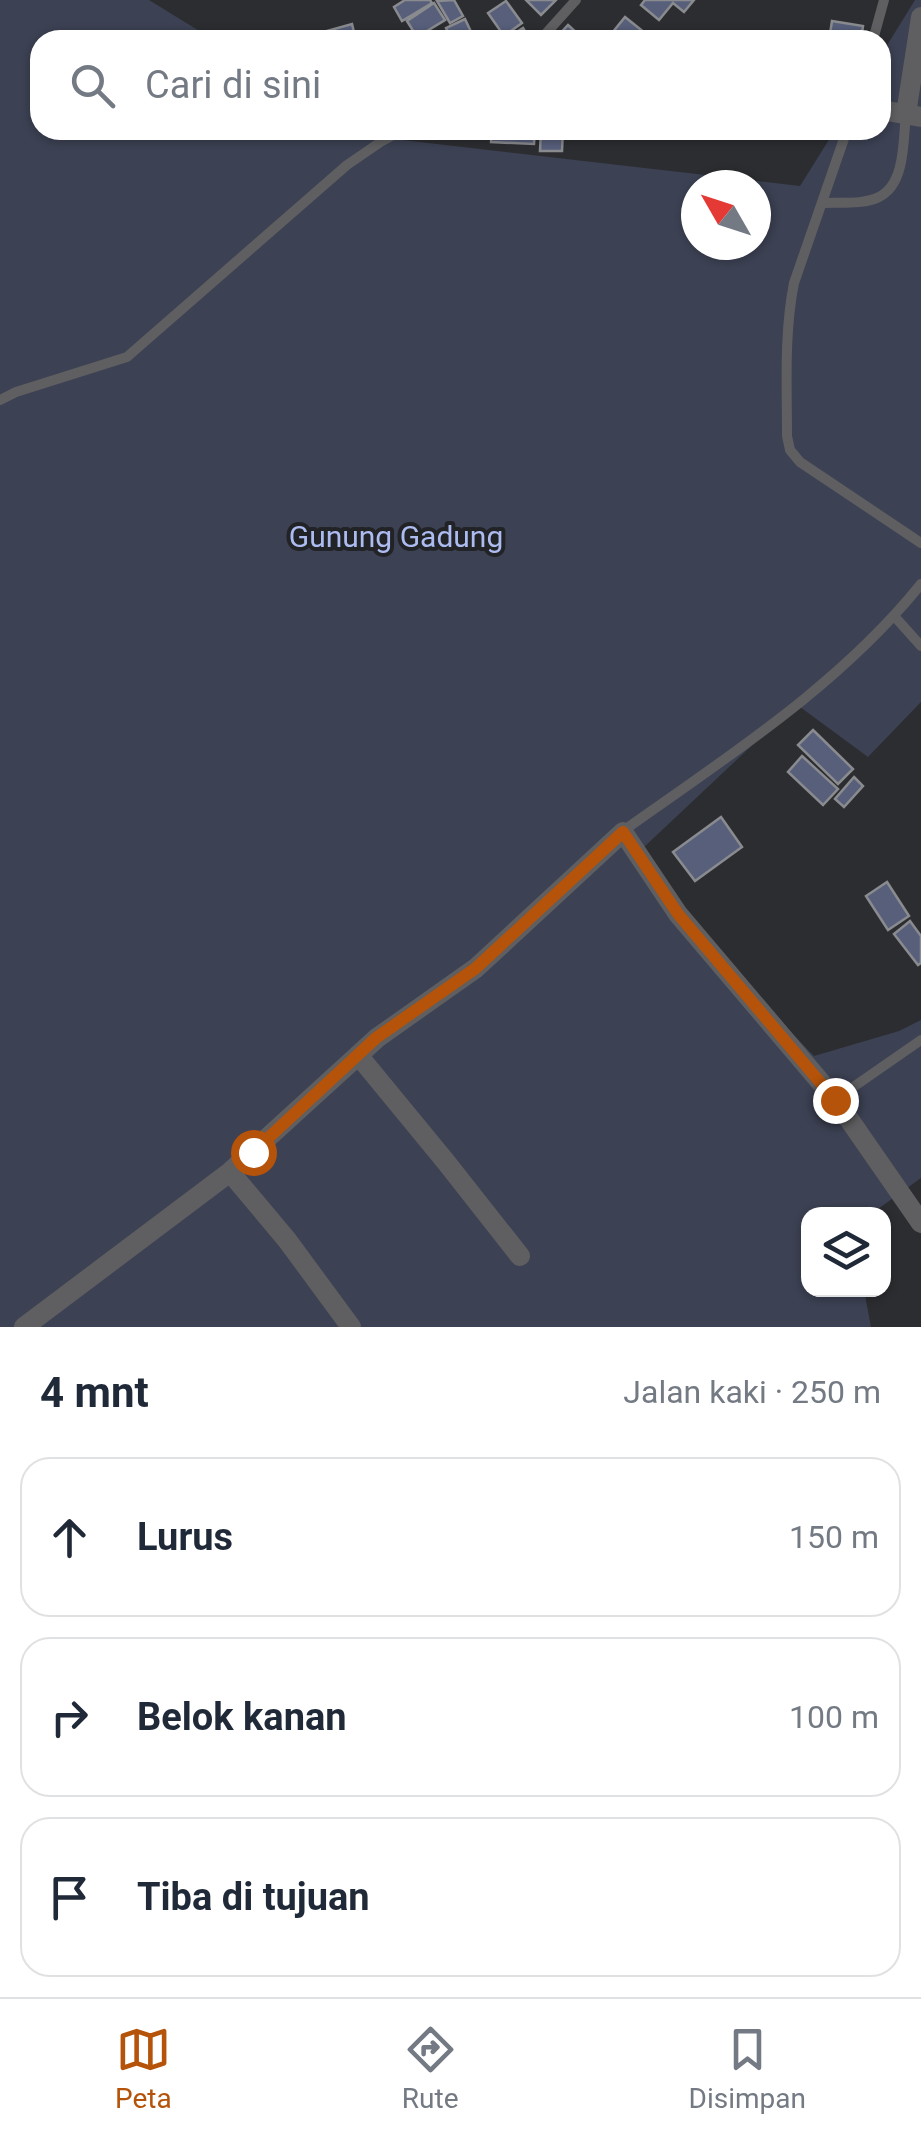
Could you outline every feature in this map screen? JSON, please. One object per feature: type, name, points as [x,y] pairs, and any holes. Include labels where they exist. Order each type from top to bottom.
[{"type":"street","points":[[914,116],[921,17]]},
{"type":"street","points":[[24,1327],[230,1172],[394,1025],[476,968],[623,832],[678,914],[835,1100],[921,1223]]},
{"type":"street","points":[[358,1056],[520,1256]]},
{"type":"street","points":[[230,1172],[288,1240],[352,1327]]},
{"type":"lane","points":[[549,30],[576,0]]},
{"type":"lane","points":[[876,30],[884,0]]},
{"type":"lane","points":[[822,204],[883,196],[899,170],[914,116]]},
{"type":"lane","points":[[0,400],[127,357],[382,140]]},
{"type":"lane","points":[[844,140],[794,283],[787,436],[790,450],[800,462],[921,543]]},
{"type":"lane","points":[[623,832],[786,714],[895,617],[921,584]]},
{"type":"lane","points":[[895,617],[921,646]]},
{"type":"lane","points":[[835,1100],[921,1040]]},
{"type":"green space","name":"Gunung Gadung","points":[[0,0],[149,0],[198,30],[30,30],[30,140],[403,140],[681,172],[681,260],[771,260],[771,183],[800,186],[829,140],[891,140],[891,39],[915,0],[921,0],[921,702],[868,757],[796,704],[642,849],[650,886],[814,1056],[899,1031],[921,1020],[921,1178],[881,1207],[801,1207],[801,1297],[865,1297],[871,1327],[0,1327]]},
{"type":"building","points":[[405,0],[432,3],[402,21],[394,7]]},
{"type":"building","points":[[454,0],[463,16],[450,23],[437,1]]},
{"type":"building","points":[[526,0],[556,0],[541,15]]},
{"type":"building","points":[[645,0],[694,0],[684,12],[673,3],[659,20],[641,5]]},
{"type":"building","points":[[506,1],[522,23],[512,30],[500,30],[488,13]]},
{"type":"building","points":[[434,3],[445,20],[429,30],[413,30],[407,21]]},
{"type":"building","points":[[625,17],[641,30],[614,30]]},
{"type":"building","points":[[465,19],[470,30],[447,30]]},
{"type":"building","points":[[832,21],[863,26],[862,30],[831,30]]},
{"type":"building","points":[[352,24],[354,30],[330,30]]},
{"type":"building","points":[[491,140],[534,140],[534,144]]},
{"type":"building","points":[[541,140],[563,140],[562,151],[540,151]]},
{"type":"building","points":[[813,730],[853,769],[838,784],[798,745]]},
{"type":"building","points":[[802,756],[838,789],[823,805],[788,772]]},
{"type":"building","points":[[854,777],[863,786],[844,807],[835,799]]},
{"type":"building","points":[[721,817],[742,847],[695,881],[673,852]]},
{"type":"building","points":[[887,882],[909,916],[888,930],[866,896]]},
{"type":"building","points":[[910,921],[921,936],[918,965],[894,934]]},
{"type":"route","points":[[253,1152],[376,1038],[476,968],[623,832],[678,914],[835,1100]]}]
